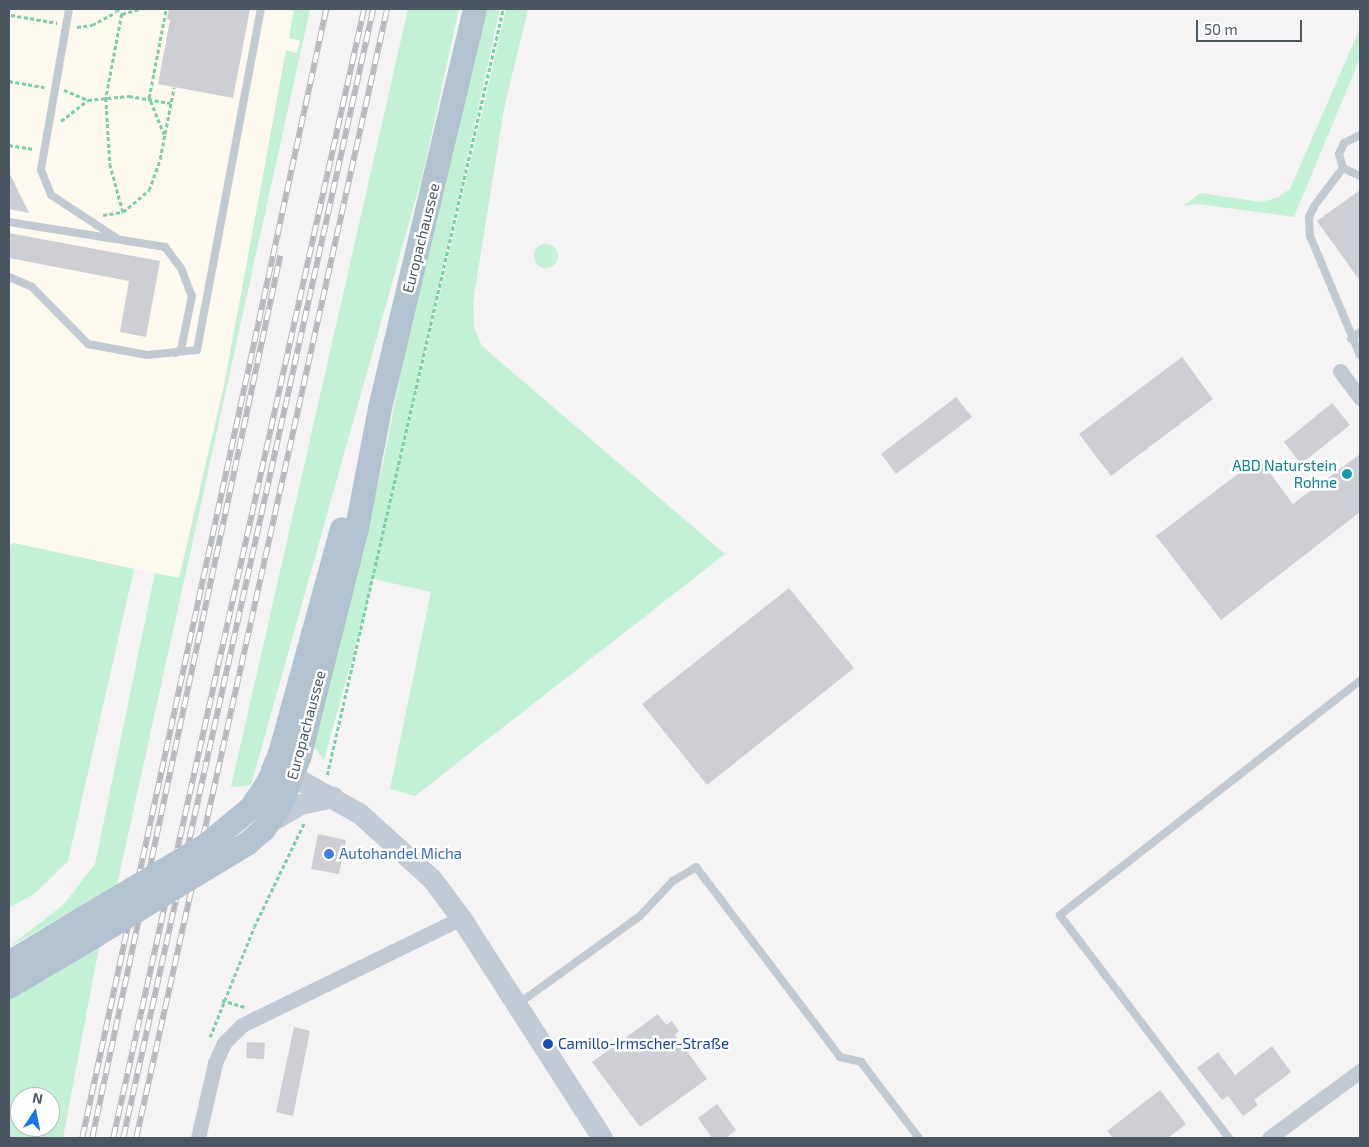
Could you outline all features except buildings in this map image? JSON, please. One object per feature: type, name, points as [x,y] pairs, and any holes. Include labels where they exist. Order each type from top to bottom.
[{"type":"main road","name":"Europachaussee","points":[[9,987],[246,844],[271,821],[329,570],[368,468],[475,9]]},
{"type":"main road","name":"Europachaussee","points":[[9,963],[205,846],[251,808],[284,771]]},
{"type":"street","points":[[1340,371],[1360,398]]},
{"type":"street","points":[[284,771],[389,837],[432,879],[461,918],[602,1138]]},
{"type":"street","points":[[271,821],[323,795]]},
{"type":"street","points":[[198,1138],[220,1050],[232,1033],[261,1012],[461,918]]},
{"type":"street","points":[[1269,1138],[1360,1071]]},
{"type":"lane","points":[[69,9],[41,150],[44,185],[51,195],[119,240]]},
{"type":"lane","points":[[9,277],[32,287],[88,344],[147,355],[171,355],[197,350],[261,9]]},
{"type":"lane","points":[[1360,135],[1344,143],[1339,154],[1343,168],[1360,176]]},
{"type":"lane","points":[[1343,168],[1309,217],[1310,236],[1351,339],[1360,355]]},
{"type":"lane","points":[[9,222],[165,247],[181,268],[192,296],[181,348],[171,355]]},
{"type":"lane","points":[[1351,339],[1360,332]]},
{"type":"lane","points":[[1229,1138],[1060,916],[1360,681]]},
{"type":"lane","points":[[516,1005],[640,916],[673,881],[696,867],[840,1057],[861,1062],[919,1138]]},
{"type":"path","points":[[11,15],[80,29],[116,10],[122,14],[140,9]]},
{"type":"path","points":[[164,136],[149,98],[166,9]]},
{"type":"path","points":[[209,1039],[222,1000],[323,795],[332,763],[503,9]]},
{"type":"path","points":[[122,14],[106,98],[110,164],[123,212]]},
{"type":"path","points":[[9,81],[54,88],[88,100],[149,98],[170,103]]},
{"type":"path","points":[[95,215],[123,212],[149,190],[164,136],[174,87]]},
{"type":"path","points":[[58,124],[88,100]]},
{"type":"path","points":[[9,145],[41,150]]},
{"type":"path","points":[[222,1000],[261,1012]]},
{"type":"shaded area","points":[[9,9],[294,9],[289,38],[300,40],[297,53],[287,51],[224,386],[179,578],[14,543],[9,546]]},
{"type":"green space","points":[[294,9],[310,9],[117,885],[9,947],[64,904],[95,864],[155,573],[179,578],[224,386],[286,50],[297,53],[300,41],[289,38]]},
{"type":"green space","points":[[408,9],[459,9],[423,173],[251,785],[231,787]]},
{"type":"green space","points":[[486,9],[500,9],[392,499],[506,9],[528,9],[504,109],[473,302],[474,328],[482,346],[725,554],[415,796],[390,789],[431,592],[374,579],[324,760],[313,745],[383,464],[406,346]]},
{"type":"green space","points":[[1360,28],[1360,58],[1294,217],[1198,204],[1183,206],[1201,193],[1260,202],[1277,198],[1290,189]]},
{"type":"green space","points":[[546,244],[555,247],[558,256],[555,265],[546,268],[537,265],[534,256],[537,247]]},
{"type":"green space","points":[[14,543],[134,569],[68,861],[34,894],[9,908],[9,546]]},
{"type":"green space","points":[[99,947],[63,1138],[9,1138],[9,997]]},
{"type":"railway","points":[[82,1138],[326,9]]},
{"type":"railway","points":[[113,1138],[364,9]]},
{"type":"railway","points":[[123,1138],[373,9]]},
{"type":"railway","points":[[136,1138],[387,9]]},
{"type":"railway","points":[[92,1138],[280,256]]},
{"type":"place","name":"ABD Naturstein Rohne","points":[[1347,474]]},
{"type":"place","name":"Autohandel Micha","points":[[329,854]]},
{"type":"place","name":"Camillo-Irmscher-Straße","points":[[548,1044]]}]
